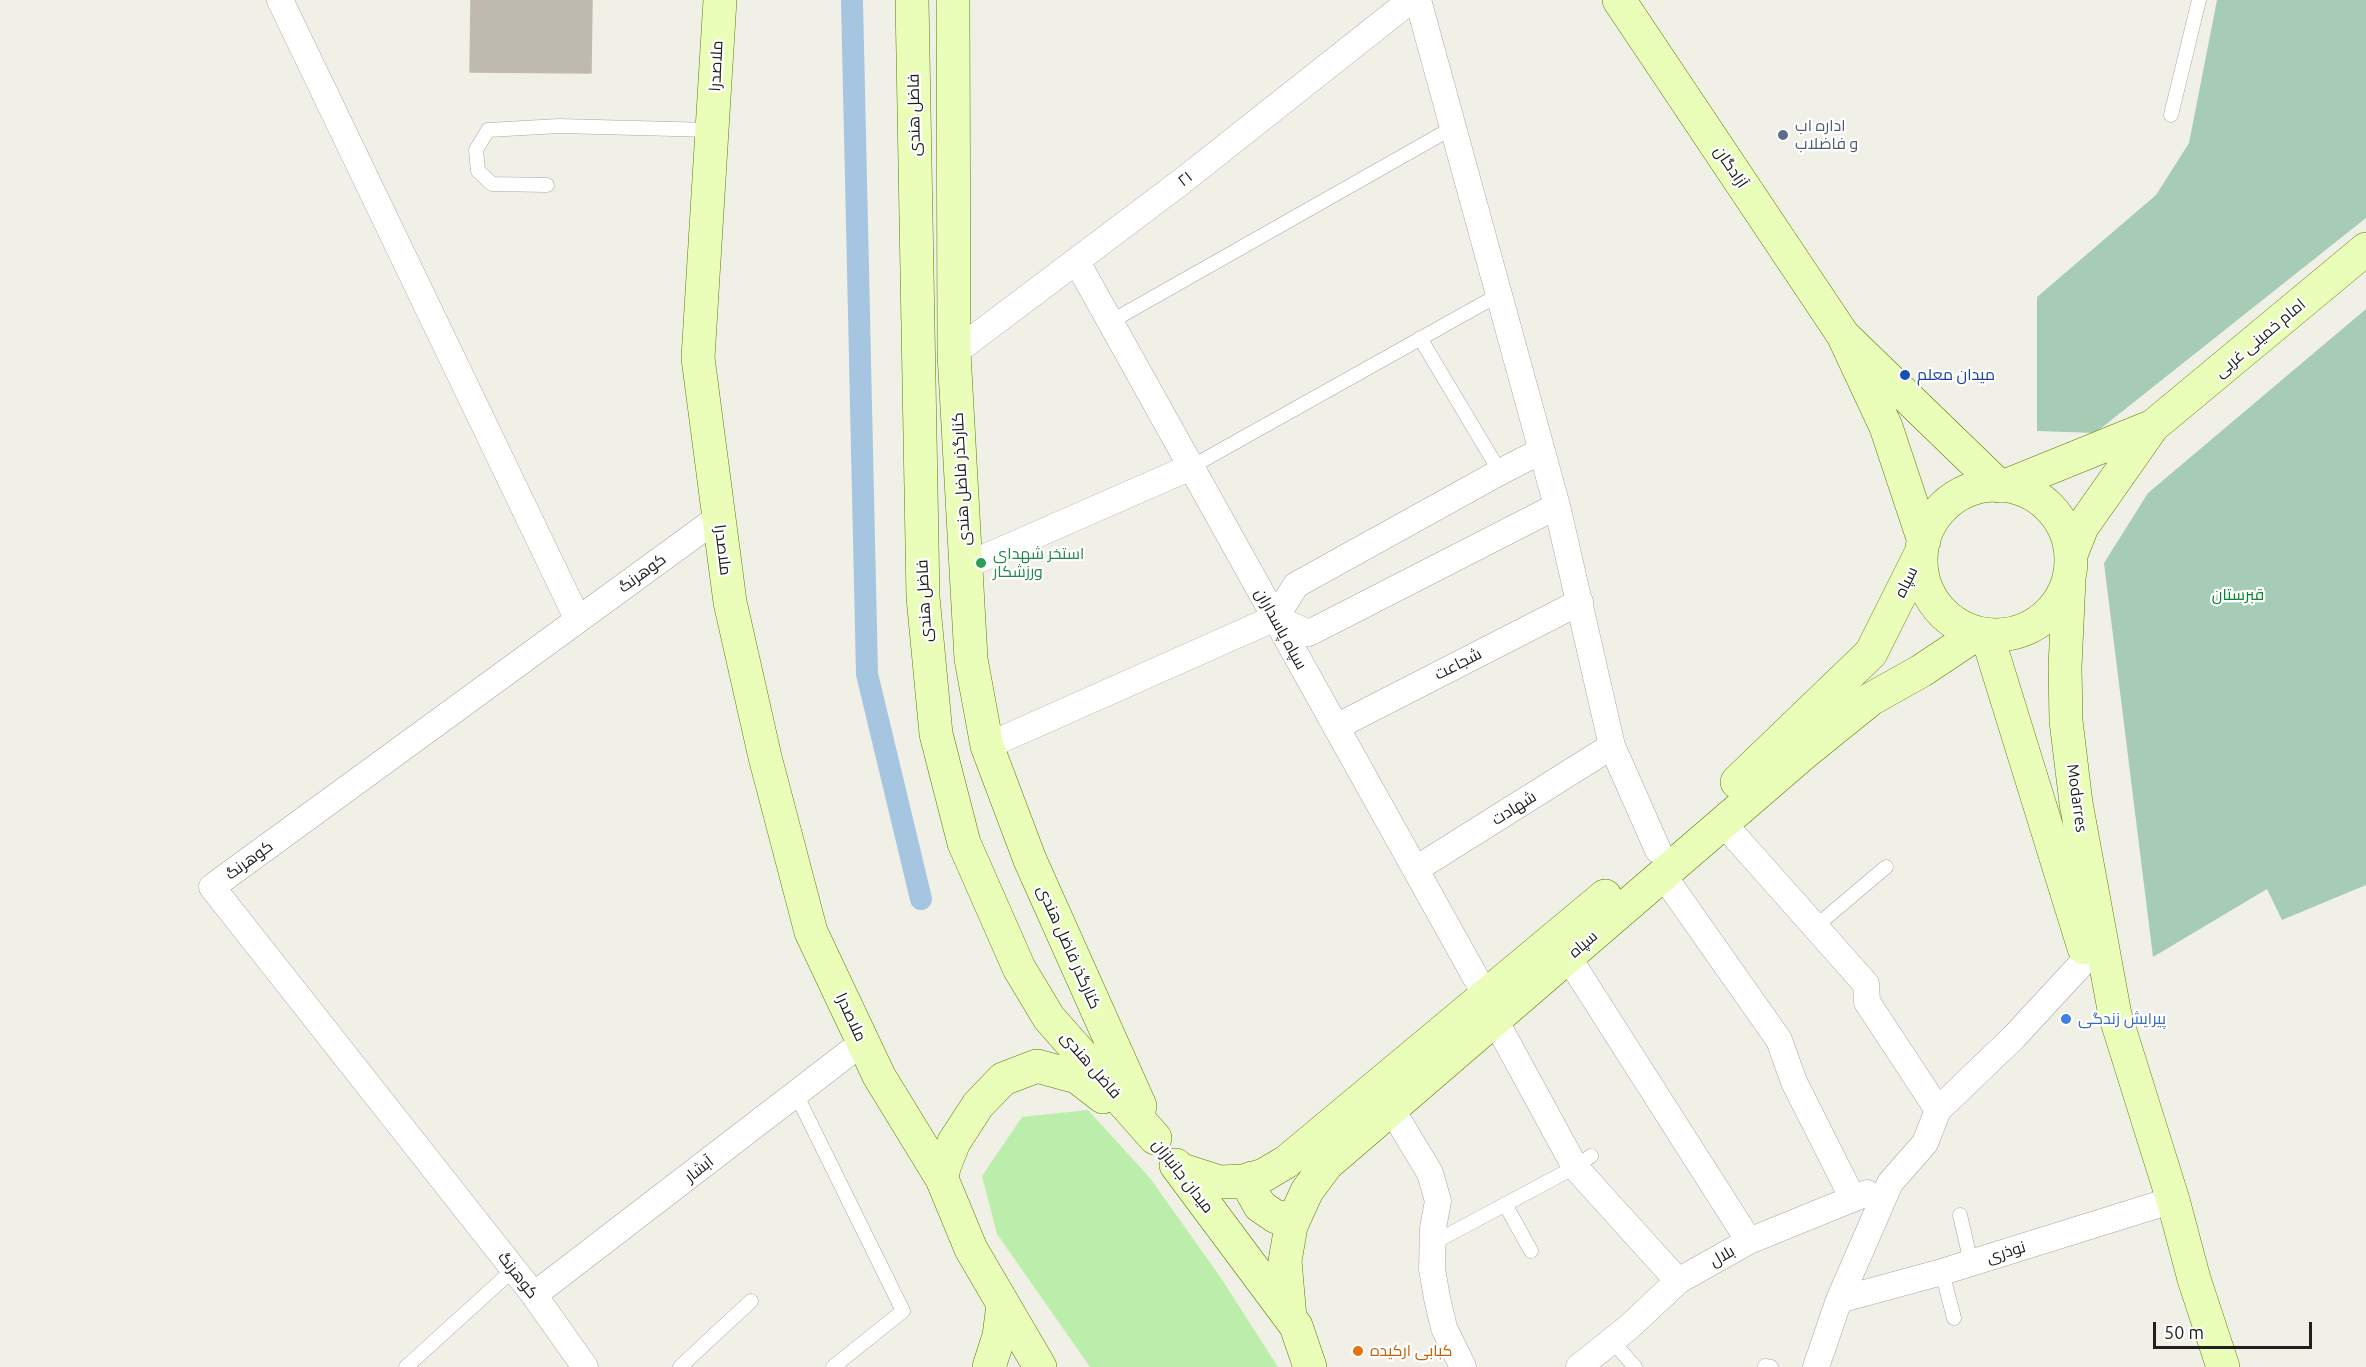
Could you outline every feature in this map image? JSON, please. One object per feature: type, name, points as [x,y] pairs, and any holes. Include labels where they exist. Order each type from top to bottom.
[{"type":"main road","name":"ملاصدرا","points":[[720,0],[698,358],[732,613],[765,757],[811,932],[879,1076],[942,1179]]},
{"type":"main road","name":"فاضل هندی","points":[[912,0],[922,575],[928,670],[936,734],[964,843],[1019,968],[1049,1018],[1155,1138]]},
{"type":"main road","name":"کنارگذر فاضل هندی","points":[[953,0],[954,353],[971,659],[987,746],[1030,860],[1155,1138]]},
{"type":"main road","name":"آزادگان","points":[[1619,0],[1844,335]]},
{"type":"main road","name":"امام خمینی غربی","points":[[2070,567],[2082,526],[2153,426],[2366,249]]},
{"type":"main road","points":[[1844,335],[2002,486]]},
{"type":"main road","points":[[1844,335],[1886,427],[1923,547]]},
{"type":"main road","name":"امام خمینی غربی","points":[[2002,486],[2153,426]]},
{"type":"main road","points":[[2002,486],[2023,490],[2039,498],[2052,511],[2065,531],[2070,567],[2059,601],[2043,619],[2022,631],[2004,635],[1982,634],[1950,621],[1936,607],[1926,589],[1921,570],[1923,547],[1937,514],[1952,500],[1969,490],[2002,486]]},
{"type":"main road","name":"سپاه","points":[[1290,1318],[1285,1261],[1294,1219],[1307,1191],[1327,1164],[1392,1110],[1491,1008],[1569,957],[1758,763],[1871,653],[1923,547]]},
{"type":"main road","name":"Modarres","points":[[2070,567],[2065,667],[2066,722],[2076,803],[2115,1015],[2173,1200],[2194,1279],[2223,1367]]},
{"type":"main road","name":"سپاه","points":[[1179,1169],[1219,1182],[1252,1178],[1286,1162],[1491,1008],[1660,863],[1723,823],[1871,699],[1982,634]]},
{"type":"main road","name":"Modarres","points":[[1982,634],[2087,958],[2115,1015]]},
{"type":"main road","name":"میدان جانبازان","points":[[942,1179],[954,1142],[978,1105],[1004,1078],[1037,1066],[1077,1077],[1155,1138],[1296,1326],[1310,1367]]},
{"type":"main road","points":[[1252,1178],[1251,1192],[1260,1206],[1275,1217],[1294,1219]]},
{"type":"main road","points":[[942,1179],[970,1249],[1040,1367]]},
{"type":"main road","points":[[989,1367],[999,1336],[1003,1305]]},
{"type":"street","points":[[280,0],[578,620]]},
{"type":"street","name":"۲۱","points":[[954,353],[1077,262],[1411,0]]},
{"type":"street","points":[[1418,0],[1557,506],[1612,746],[1660,863],[1779,1040],[1794,1082],[1853,1199]]},
{"type":"street","name":"سپاه پاسداران","points":[[1077,262],[1416,869],[1491,1008],[1583,1162],[1678,1281]]},
{"type":"street","points":[[987,746],[1275,618],[1296,585],[1500,472],[1541,452]]},
{"type":"street","points":[[965,566],[1191,467]]},
{"type":"street","points":[[1275,618],[1309,633],[1557,506]]},
{"type":"street","name":"کوهرنگ","points":[[585,1367],[514,1269],[212,887],[719,517]]},
{"type":"street","name":"شجاعت","points":[[1336,727],[1580,602]]},
{"type":"street","name":"شهادت","points":[[1416,869],[1612,746]]},
{"type":"street","points":[[1723,823],[1866,984],[1867,1002],[1938,1110]]},
{"type":"street","points":[[1569,957],[1749,1241]]},
{"type":"street","name":"بلال","points":[[1816,1367],[1839,1299],[1890,1184],[1925,1143],[1938,1110],[2014,1037],[2087,958]]},
{"type":"street","name":"آبشار","points":[[534,1295],[863,1042]]},
{"type":"street","points":[[1392,1110],[1430,1173],[1438,1201],[1432,1269],[1444,1328],[1464,1367]]},
{"type":"street","name":"بلال","points":[[1579,1367],[1612,1341],[1678,1281],[1749,1241],[1890,1184]]},
{"type":"street","name":"نوذری","points":[[1839,1299],[1942,1272],[2173,1200]]},
{"type":"lane","points":[[2171,115],[2199,0]]},
{"type":"lane","points":[[547,185],[492,184],[485,178],[478,171],[476,150],[488,130],[559,126],[712,130]]},
{"type":"lane","points":[[1110,322],[1454,127]]},
{"type":"lane","points":[[1191,467],[1500,294]]},
{"type":"lane","points":[[1420,338],[1500,472]]},
{"type":"lane","points":[[1815,927],[1886,867]]},
{"type":"lane","points":[[796,1094],[903,1311],[833,1367]]},
{"type":"lane","points":[[1433,1243],[1583,1162]]},
{"type":"lane","points":[[1505,1204],[1532,1251]]},
{"type":"lane","points":[[1960,1215],[1971,1263]]},
{"type":"lane","points":[[406,1367],[514,1269]]},
{"type":"lane","points":[[1942,1272],[1954,1318]]},
{"type":"lane","points":[[680,1367],[751,1301]]},
{"type":"lane","points":[[1612,1341],[1635,1367]]},
{"type":"green space","points":[[2217,0],[2366,0],[2366,218],[2095,433],[2037,431],[2037,297],[2156,195],[2189,143]]},
{"type":"green space","name":"قبرستان","points":[[2366,309],[2366,885],[2282,920],[2267,889],[2153,957],[2104,563],[2148,493]]},
{"type":"green space","points":[[1088,1110],[1150,1178],[1221,1278],[1278,1367],[1090,1367],[997,1234],[982,1176],[1022,1117]]},
{"type":"building","points":[[471,0],[592,0],[591,73],[470,72]]},
{"type":"waterway","points":[[852,0],[867,674],[921,899]]},
{"type":"place","name":"اداره اب و فاضلاب","points":[[1783,135]]},
{"type":"place","name":"میدان معلم","points":[[1905,375]]},
{"type":"place","name":"استخر شهدای ورزشکار","points":[[981,563]]},
{"type":"place","name":"پیرایش زندگی","points":[[2066,1019]]},
{"type":"place","name":"کبابی ارکیده","points":[[1358,1351]]}]
